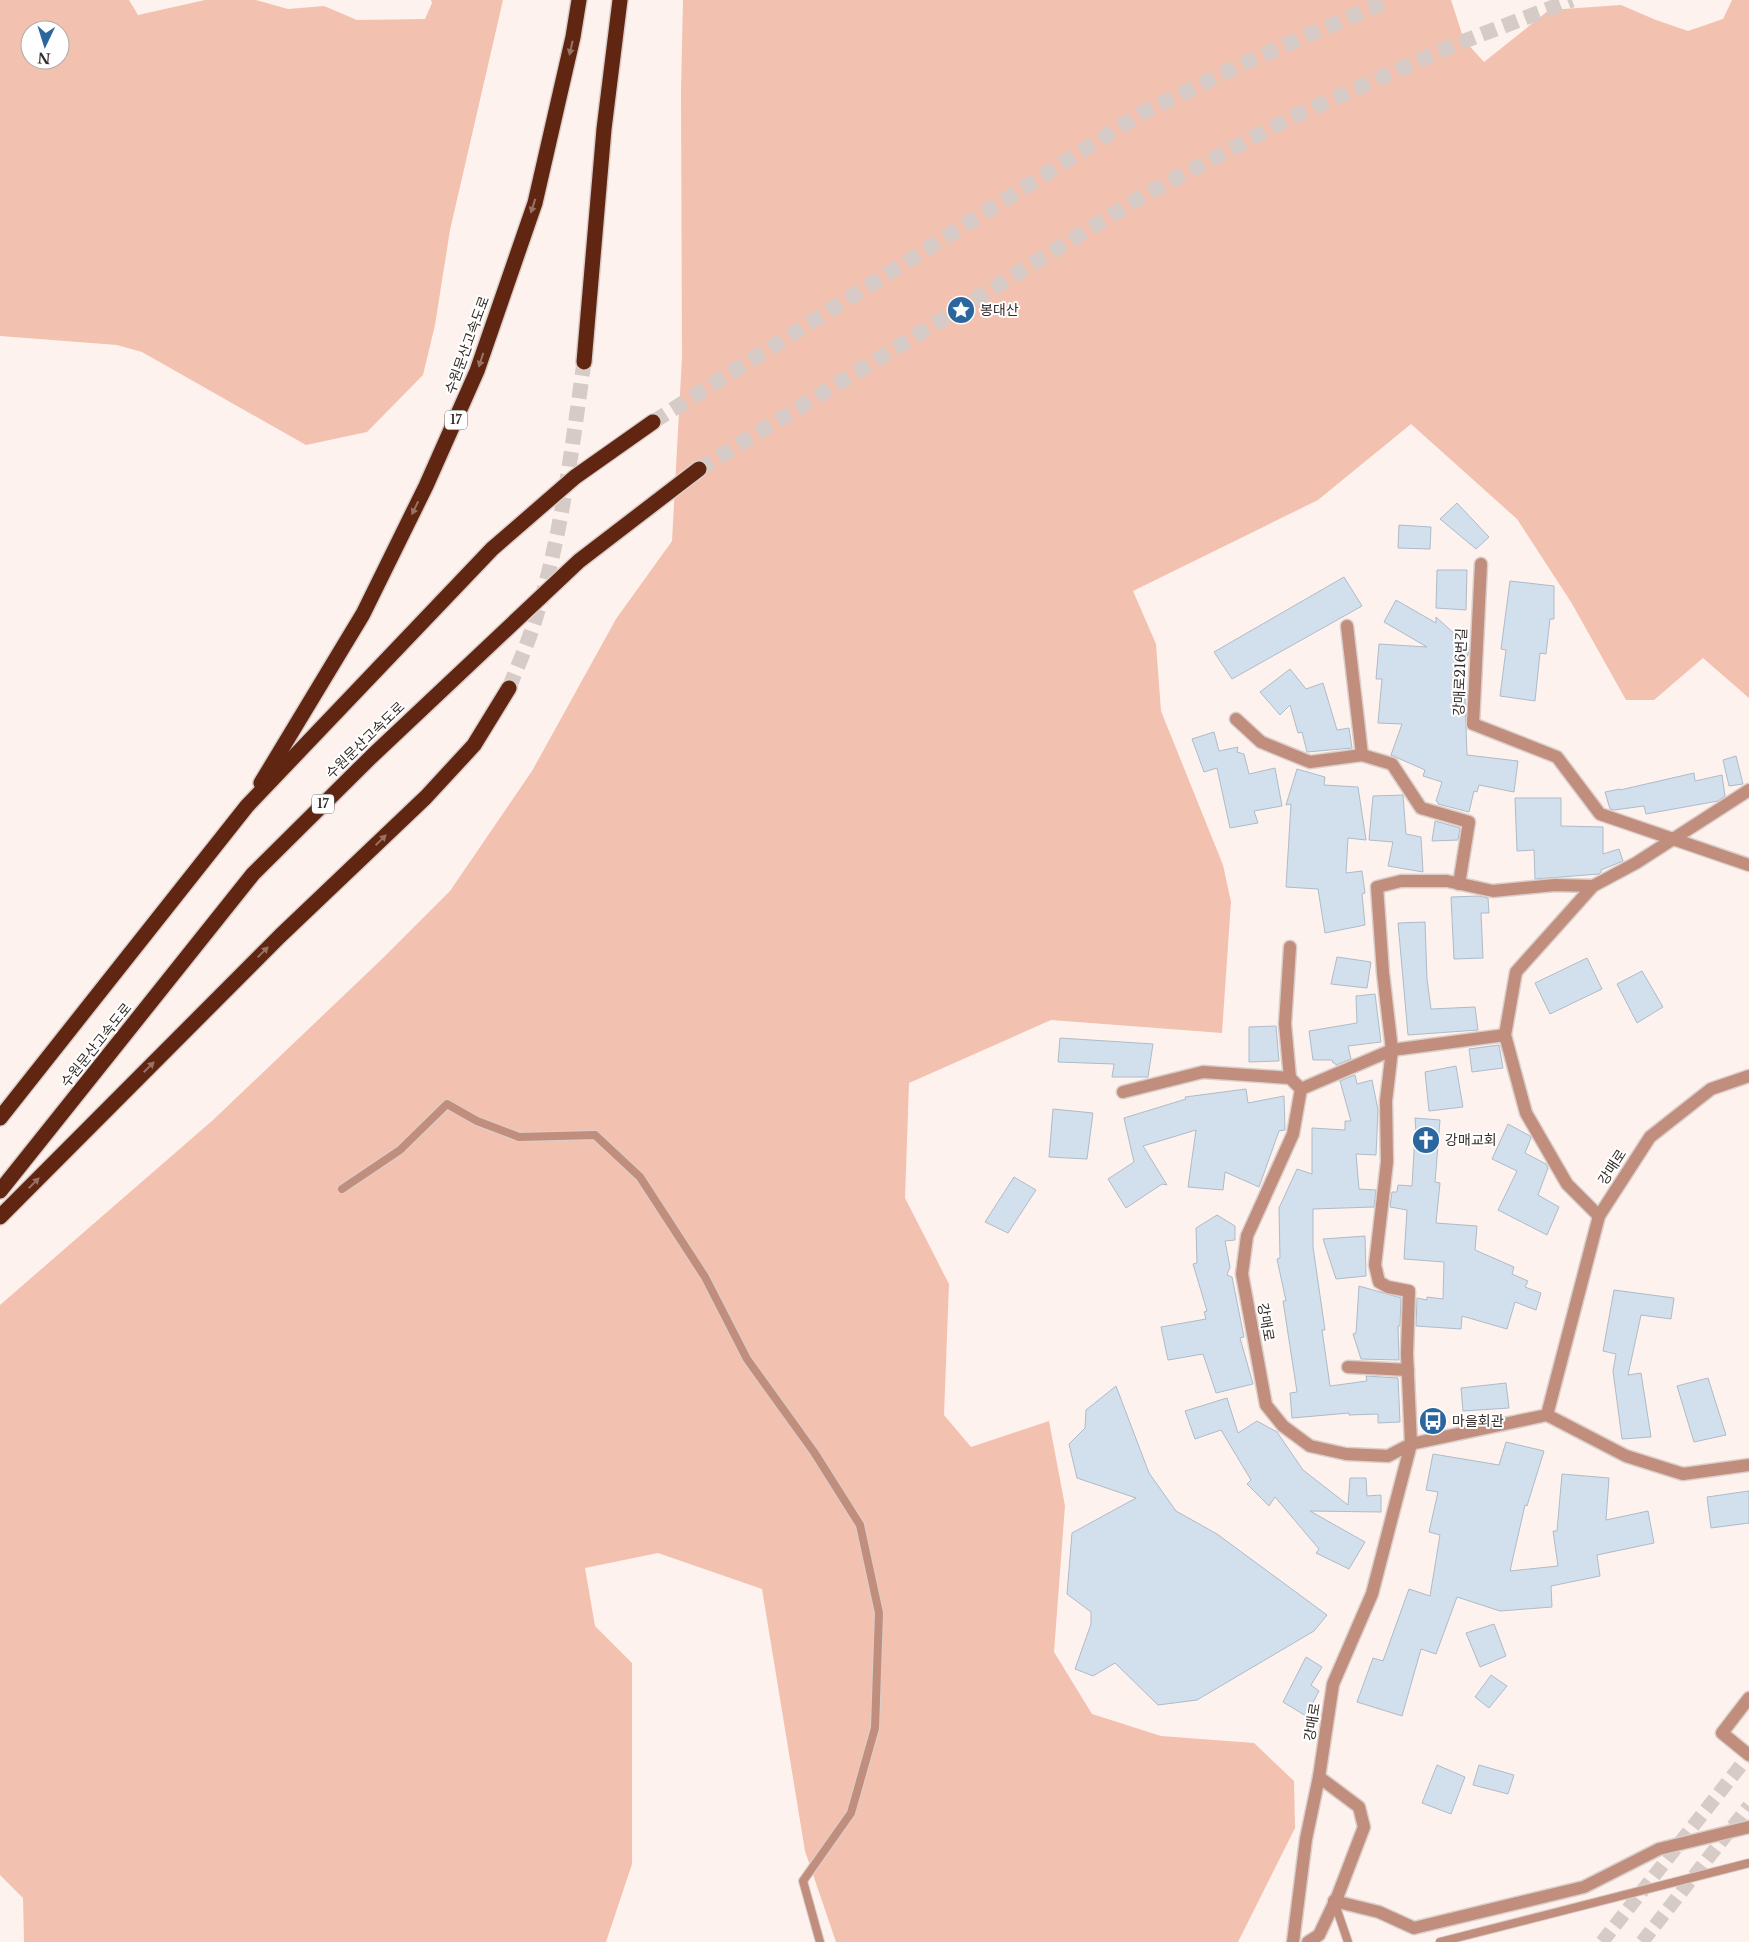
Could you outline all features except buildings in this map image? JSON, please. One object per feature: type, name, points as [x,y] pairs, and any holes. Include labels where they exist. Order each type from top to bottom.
[{"type":"highway","name":"수원문산고속도로","points":[[247,806],[363,614],[426,486],[477,371],[535,203],[573,37],[579,0]]},
{"type":"highway","points":[[584,362],[604,129],[620,0]]},
{"type":"highway","name":"수원문산고속도로","points":[[0,1118],[247,806],[492,549],[575,477],[653,422]]},
{"type":"highway","name":"수원문산고속도로","points":[[0,1192],[253,874],[371,757],[579,561],[699,469]]},
{"type":"highway","points":[[0,1217],[280,936],[426,797],[474,745],[509,688]]},
{"type":"street","name":"강매로216번길","points":[[1481,564],[1473,724],[1557,757],[1600,814],[1672,840]]},
{"type":"street","points":[[1347,626],[1362,755]]},
{"type":"street","points":[[1236,719],[1261,742],[1310,762],[1362,755],[1392,764],[1421,808],[1469,822],[1459,884]]},
{"type":"street","points":[[1599,1216],[1567,1184],[1526,1113],[1505,1035],[1516,972],[1593,886],[1636,863],[1749,790]]},
{"type":"street","points":[[1672,840],[1749,864]]},
{"type":"street","points":[[1392,1050],[1383,973],[1377,887],[1401,881],[1446,881],[1493,891],[1555,885],[1593,886]]},
{"type":"street","points":[[1290,947],[1285,1024],[1290,1078],[1301,1090],[1392,1050],[1505,1035]]},
{"type":"street","name":"강매로","points":[[1294,1942],[1306,1839],[1319,1777],[1333,1684],[1372,1594],[1411,1444],[1408,1370],[1409,1291],[1388,1288],[1379,1282],[1375,1265],[1387,1162],[1386,1101],[1392,1050]]},
{"type":"street","points":[[1123,1092],[1203,1072],[1290,1078]]},
{"type":"street","name":"강매로","points":[[1301,1090],[1293,1134],[1248,1236],[1242,1274],[1266,1405],[1283,1426],[1310,1446],[1346,1454],[1388,1456],[1411,1444],[1547,1415],[1599,1216],[1650,1137],[1711,1089],[1749,1076]]},
{"type":"street","points":[[1348,1367],[1408,1370]]},
{"type":"street","points":[[1547,1415],[1626,1456],[1683,1474],[1749,1465]]},
{"type":"street","points":[[1749,1698],[1722,1733],[1749,1755]]},
{"type":"street","points":[[1308,1942],[1318,1935],[1338,1895],[1364,1827],[1359,1808],[1319,1777]]},
{"type":"street","points":[[1334,1901],[1379,1912],[1414,1928],[1584,1886],[1659,1850],[1749,1827]]},
{"type":"lane","points":[[342,1189],[400,1150],[447,1104],[477,1121],[519,1137],[595,1135],[640,1177],[700,1269],[747,1359],[814,1452],[860,1525],[879,1613],[875,1728],[851,1813],[803,1881],[820,1942]]},
{"type":"lane","points":[[1440,1942],[1749,1863]]},
{"type":"lane","points":[[1334,1901],[1348,1942]]},
{"type":"shaded area","points":[[0,0],[129,0],[138,15],[205,0],[256,0],[288,9],[324,6],[357,20],[425,19],[432,3],[431,0],[503,0],[450,230],[435,325],[423,375],[367,432],[306,445],[142,352],[117,345],[0,336]]},
{"type":"shaded area","points":[[683,0],[1451,0],[1464,40],[1484,62],[1549,10],[1621,5],[1688,31],[1723,19],[1732,0],[1749,0],[1749,698],[1703,658],[1654,700],[1626,700],[1571,602],[1517,519],[1411,424],[1318,500],[1133,591],[1156,644],[1161,711],[1223,865],[1231,902],[1222,1033],[1051,1020],[909,1083],[905,1198],[949,1284],[944,1415],[971,1447],[1049,1421],[1065,1506],[1054,1652],[1092,1714],[1161,1736],[1254,1743],[1294,1781],[1295,1828],[1238,1942],[836,1942],[805,1851],[762,1589],[658,1553],[585,1568],[595,1626],[632,1663],[632,1864],[606,1942],[24,1942],[23,1898],[0,1875],[0,1305],[213,1120],[382,959],[450,891],[532,771],[616,619],[672,541],[682,357],[681,92]]},
{"type":"tunnel","points":[[653,422],[1142,113],[1253,59],[1390,0]]},
{"type":"tunnel","points":[[699,469],[1146,194],[1286,120],[1454,45],[1572,0]]},
{"type":"tunnel","points":[[509,688],[533,626],[553,555],[565,491],[584,362]]},
{"type":"tunnel","points":[[1602,1942],[1749,1755]]},
{"type":"tunnel","points":[[1642,1942],[1749,1806]]},
{"type":"place","name":"봉대산","points":[[961,310]]},
{"type":"place","name":"강매교회","points":[[1426,1140]]},
{"type":"place","name":"마을회관","points":[[1433,1421]]}]
